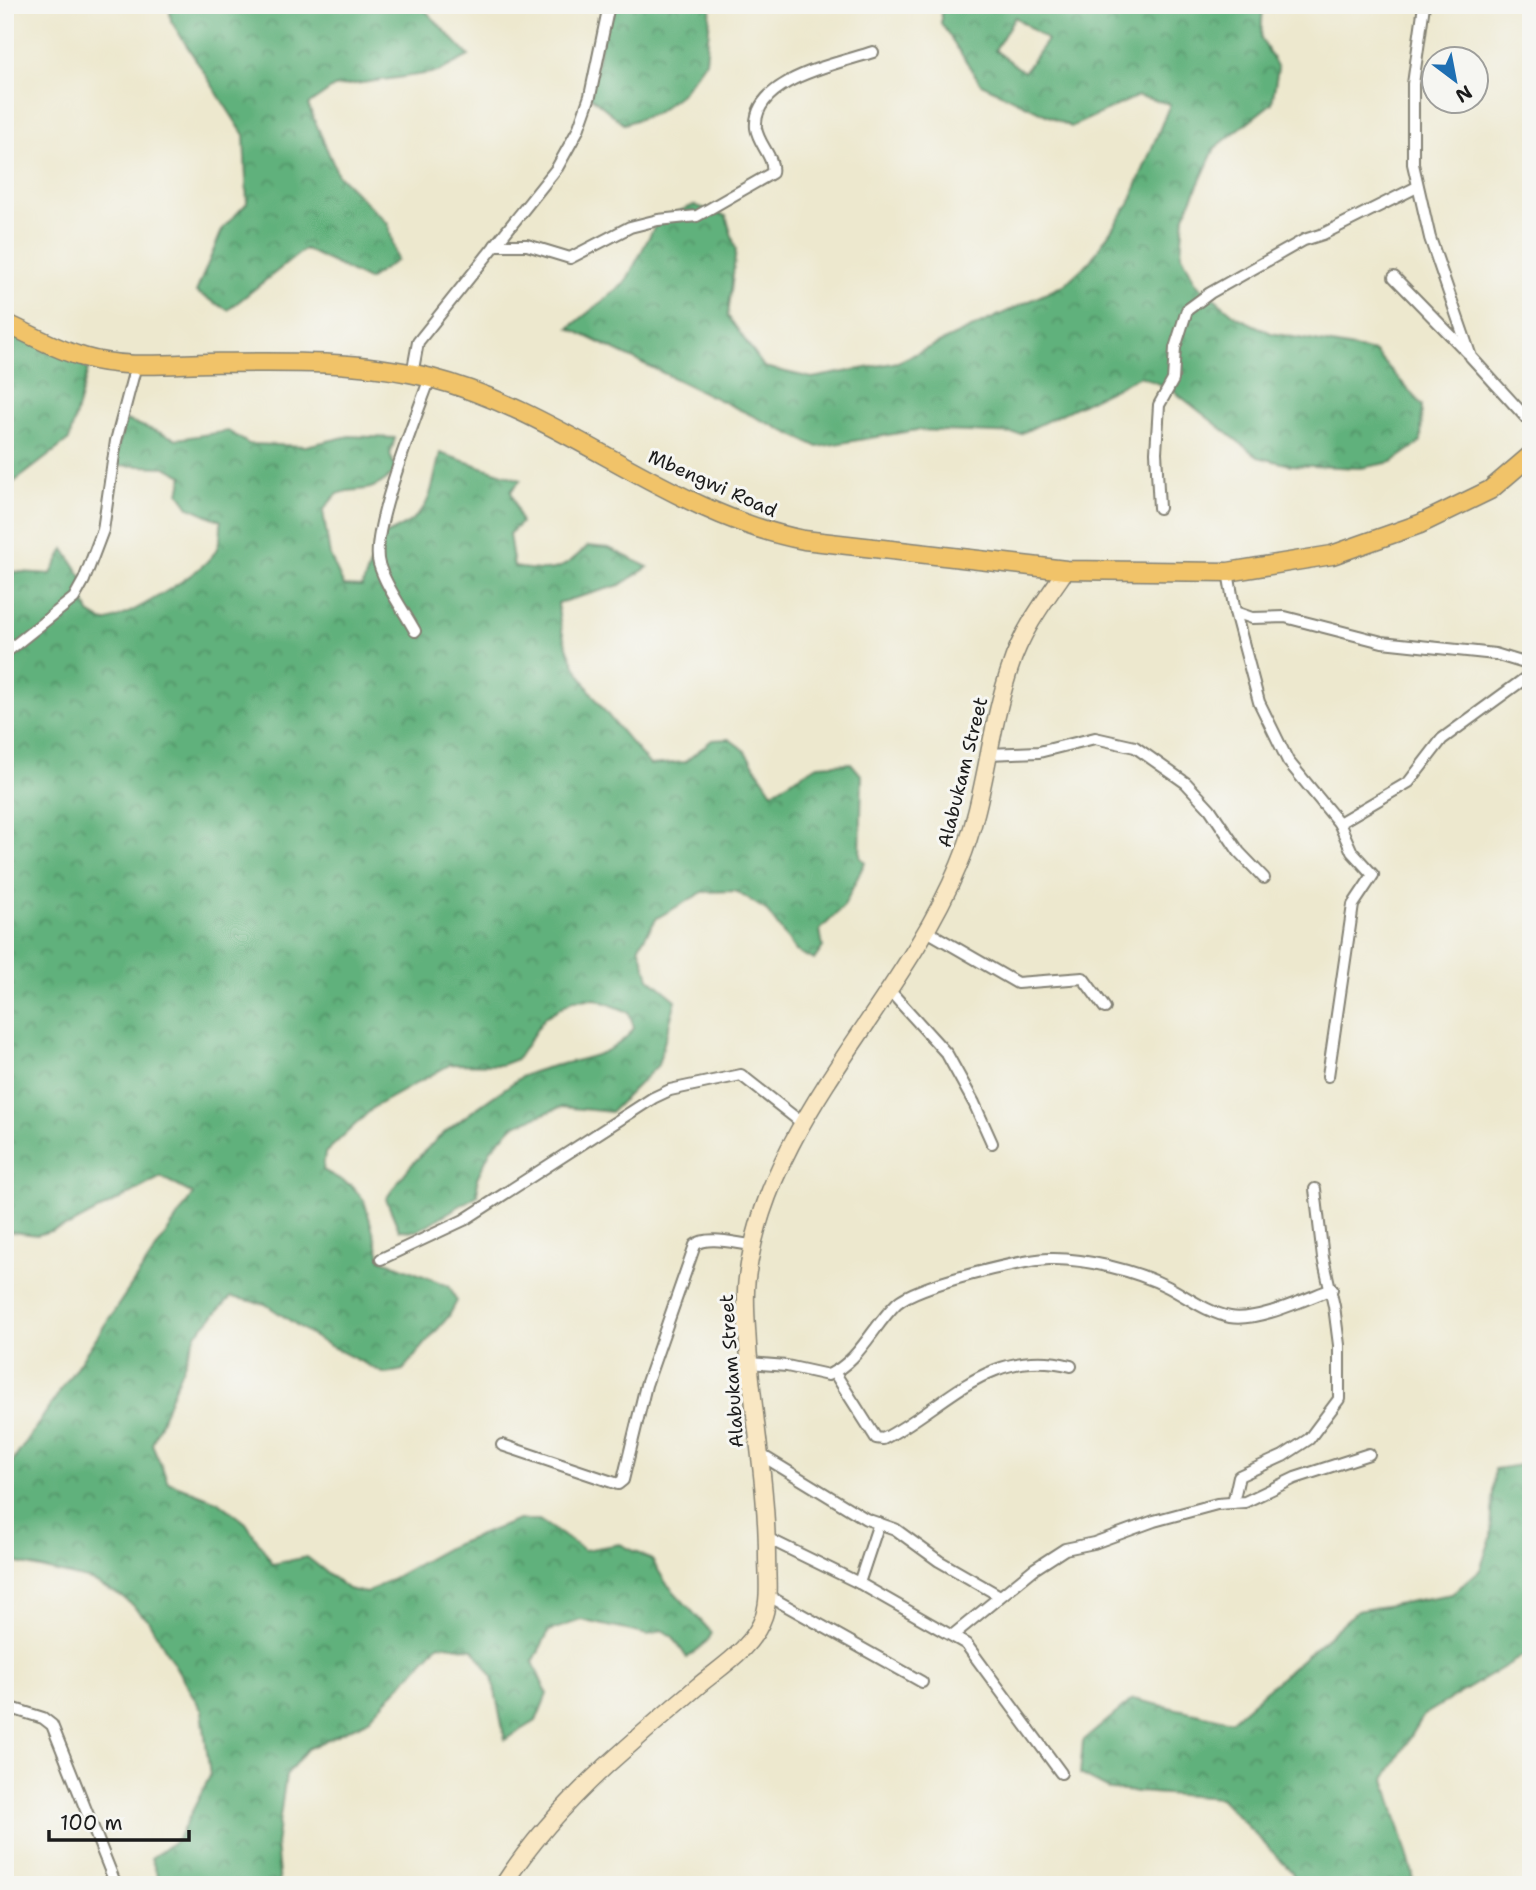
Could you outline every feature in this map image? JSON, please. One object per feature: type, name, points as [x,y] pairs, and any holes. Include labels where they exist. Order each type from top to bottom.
[{"type":"main road","name":"Mbengwi Road","points":[[5,323],[82,357],[136,365],[268,362],[382,368],[430,378],[493,398],[559,430],[649,480],[768,533],[804,540],[1066,570],[1227,572],[1332,555],[1420,524],[1490,490],[1531,455]]},
{"type":"street","points":[[412,374],[418,342],[557,168],[578,130],[590,96],[609,5]]},
{"type":"street","points":[[1424,5],[1413,84],[1413,164],[1430,238],[1471,357]]},
{"type":"street","points":[[495,245],[527,245],[570,258],[630,227],[658,220],[697,216],[772,173],[773,166],[756,131],[756,112],[770,92],[791,80],[873,52]]},
{"type":"street","points":[[1159,508],[1156,452],[1159,405],[1173,380],[1175,348],[1187,310],[1210,293],[1304,240],[1323,234],[1418,187]]},
{"type":"street","points":[[1394,277],[1531,423]]},
{"type":"street","points":[[5,653],[74,598],[84,580],[103,530],[118,430],[136,365]]},
{"type":"street","points":[[415,631],[377,556],[389,496],[430,378]]},
{"type":"street","name":"Alabukam Street","points":[[503,1885],[529,1845],[551,1820],[605,1767],[738,1654],[757,1631],[765,1613],[767,1538],[745,1301],[753,1245],[778,1171],[802,1123],[925,930],[967,845],[982,792],[988,754],[1010,665],[1036,614],[1066,570]]},
{"type":"street","points":[[1227,572],[1259,702],[1278,741],[1305,785],[1339,823],[1352,852],[1373,875],[1353,905],[1328,1076]]},
{"type":"street","points":[[1235,612],[1252,618],[1285,617],[1382,642],[1495,654],[1531,665]]},
{"type":"street","points":[[1339,823],[1409,782],[1442,739],[1531,674]]},
{"type":"street","points":[[988,754],[1039,752],[1095,738],[1135,747],[1186,783],[1210,808],[1231,842],[1264,878]]},
{"type":"street","points":[[925,930],[1017,983],[1083,978],[1105,1008]]},
{"type":"street","points":[[889,989],[947,1054],[992,1143]]},
{"type":"street","points":[[381,1259],[464,1220],[605,1128],[670,1090],[741,1075],[802,1123]]},
{"type":"street","points":[[1233,1503],[1239,1476],[1283,1456],[1309,1439],[1339,1399],[1339,1345],[1332,1289],[1323,1258],[1315,1189]]},
{"type":"street","points":[[502,1445],[618,1484],[623,1480],[646,1385],[695,1245],[699,1241],[710,1241],[753,1245]]},
{"type":"street","points":[[750,1363],[787,1366],[828,1375],[859,1351],[904,1298],[965,1277],[1049,1259],[1119,1268],[1164,1285],[1209,1310],[1231,1317],[1257,1315],[1332,1289]]},
{"type":"street","points":[[834,1372],[876,1438],[883,1439],[955,1389],[990,1372],[1049,1360],[1070,1366]]},
{"type":"street","points":[[758,1453],[866,1519],[895,1529],[939,1561],[1000,1596]]},
{"type":"street","points":[[953,1635],[1000,1596],[1065,1549],[1094,1543],[1154,1521],[1266,1494],[1295,1478],[1369,1454]]},
{"type":"street","points":[[859,1583],[880,1523]]},
{"type":"street","points":[[767,1538],[859,1583],[953,1635],[979,1659],[1061,1773]]},
{"type":"street","points":[[767,1595],[922,1682]]},
{"type":"street","points":[[5,1706],[43,1718],[52,1725],[116,1885]]},
{"type":"green space","points":[[169,5],[424,9],[469,56],[438,72],[334,87],[308,105],[338,175],[388,224],[397,260],[368,280],[305,249],[228,310],[196,292],[223,228],[247,203],[244,135],[171,21]]},
{"type":"green space","points":[[609,5],[711,5],[706,61],[681,94],[656,113],[624,124],[590,96]]},
{"type":"green space","points":[[941,5],[1263,5],[1261,38],[1278,68],[1272,103],[1215,148],[1184,216],[1181,253],[1196,283],[1237,317],[1271,333],[1375,352],[1422,405],[1421,442],[1392,462],[1361,468],[1290,465],[1258,457],[1171,389],[1140,376],[1020,434],[917,430],[818,447],[569,328],[625,283],[658,220],[694,205],[726,216],[736,250],[728,316],[764,367],[812,378],[898,362],[1064,285],[1090,261],[1129,204],[1170,104],[1138,96],[1071,127],[981,84],[941,23]],"holes":[[[1015,17],[1047,40],[1024,72],[995,50]]]},
{"type":"green space","points":[[5,331],[61,349],[88,370],[69,440],[9,486],[10,510],[5,522]]},
{"type":"green space","points":[[126,420],[177,439],[228,431],[249,444],[306,446],[349,436],[395,438],[390,455],[397,471],[375,486],[337,495],[323,511],[330,556],[344,586],[362,587],[380,537],[409,522],[425,506],[440,453],[521,480],[511,491],[521,523],[509,534],[514,567],[555,569],[569,562],[588,546],[609,548],[648,567],[620,585],[558,603],[561,626],[578,670],[604,710],[650,765],[685,762],[712,740],[729,739],[744,750],[772,792],[818,765],[851,763],[862,776],[860,857],[865,862],[844,906],[820,930],[823,947],[814,960],[796,951],[766,910],[735,891],[703,892],[657,918],[639,946],[649,978],[676,1000],[658,1065],[611,1112],[561,1107],[513,1126],[491,1149],[477,1178],[478,1195],[417,1231],[399,1230],[386,1199],[415,1161],[447,1131],[521,1077],[597,1055],[623,1040],[634,1028],[629,1012],[596,999],[574,1000],[545,1017],[517,1059],[501,1065],[451,1064],[374,1107],[325,1153],[323,1170],[352,1186],[364,1200],[381,1259],[449,1286],[457,1301],[449,1316],[403,1370],[385,1374],[322,1342],[265,1304],[231,1297],[196,1334],[152,1444],[168,1482],[219,1502],[246,1523],[273,1564],[307,1557],[348,1589],[366,1593],[449,1547],[518,1520],[539,1520],[584,1550],[620,1544],[652,1560],[666,1583],[712,1633],[707,1642],[687,1658],[673,1637],[662,1630],[648,1635],[581,1620],[549,1631],[533,1662],[547,1694],[536,1721],[505,1740],[492,1676],[473,1649],[439,1644],[367,1721],[307,1749],[286,1775],[276,1844],[280,1885],[161,1885],[151,1858],[178,1839],[210,1776],[202,1711],[148,1620],[123,1597],[91,1580],[5,1560],[5,1467],[11,1464],[193,1194],[161,1177],[71,1225],[37,1235],[5,1231],[5,571],[51,574],[64,549],[84,580],[83,597],[89,613],[104,622],[130,612],[196,571],[215,552],[220,537],[221,521],[189,507],[179,493],[183,476],[166,467],[112,465]]},
{"type":"green space","points":[[1527,1464],[1531,1466],[1531,1651],[1424,1715],[1385,1779],[1413,1874],[1412,1885],[1296,1885],[1292,1872],[1220,1798],[1111,1790],[1080,1774],[1083,1741],[1133,1699],[1231,1721],[1357,1611],[1452,1594],[1480,1570],[1491,1537],[1494,1469]]}]
